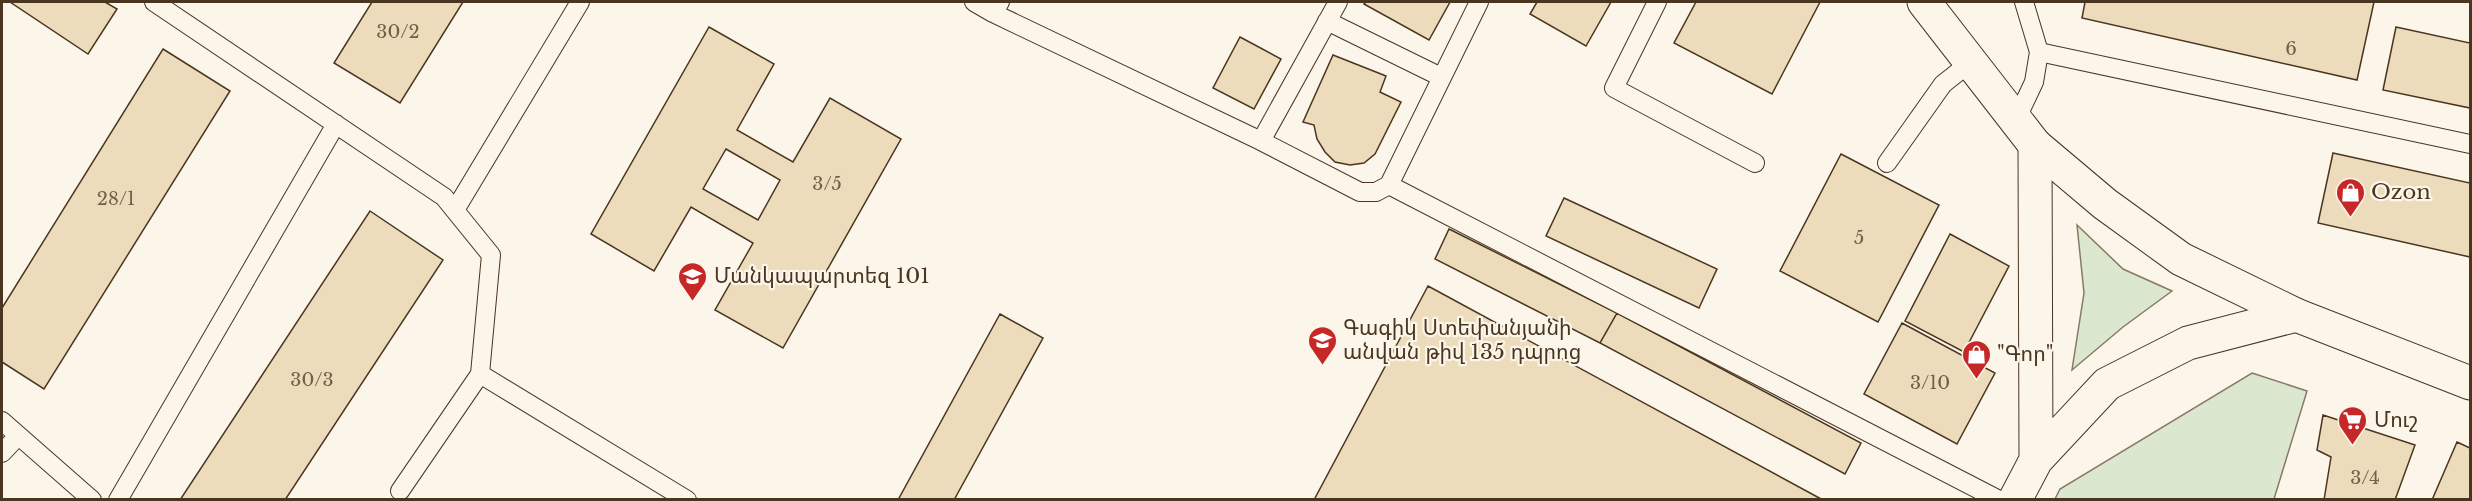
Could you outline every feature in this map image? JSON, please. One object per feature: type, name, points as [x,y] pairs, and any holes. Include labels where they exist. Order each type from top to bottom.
[{"type":"street","points":[[1924,2],[2025,133],[2105,204],[2181,259],[2296,315],[2470,383]]},
{"type":"street","points":[[2025,133],[2036,460]]},
{"type":"street","points":[[2015,500],[2036,460],[2107,384],[2188,343],[2296,315]]},
{"type":"lane","points":[[154,2],[444,197],[491,255],[480,374],[400,491]]},
{"type":"lane","points":[[455,210],[580,2]]},
{"type":"lane","points":[[974,2],[996,7],[1360,192],[1376,192],[1389,184],[1479,2]]},
{"type":"lane","points":[[1261,141],[1338,2]]},
{"type":"lane","points":[[1658,2],[1614,88],[1755,163]]},
{"type":"lane","points":[[2024,2],[2039,52],[2025,133]]},
{"type":"lane","points":[[1327,21],[1441,77]]},
{"type":"lane","points":[[2039,52],[2470,144]]},
{"type":"lane","points":[[1887,163],[1943,84],[1971,62]]},
{"type":"lane","points":[[118,500],[336,124]]},
{"type":"lane","points":[[1389,184],[1999,500]]},
{"type":"lane","points":[[480,374],[687,500]]},
{"type":"lane","points":[[2,422],[92,500]]},
{"type":"lane","points":[[2,453],[18,436]]},
{"type":"green space","points":[[2077,225],[2123,269],[2172,291],[2123,327],[2072,370],[2084,293]]},
{"type":"green space","points":[[2252,373],[2307,391],[2274,499],[2055,499],[2060,489]]},
{"type":"building","points":[[10,2],[105,2],[117,9],[88,54]]},
{"type":"building","points":[[372,2],[463,2],[400,103],[334,63]]},
{"type":"building","points":[[1366,2],[1450,2],[1429,40],[1364,4]]},
{"type":"building","points":[[1537,2],[1611,2],[1586,46],[1530,14]]},
{"type":"building","points":[[1696,2],[1820,2],[1772,94],[1674,43]]},
{"type":"building","points":[[2085,2],[2374,2],[2357,80],[2082,18]]},
{"type":"building","points":[[709,27],[774,64],[737,130],[793,162],[830,98],[901,139],[783,348],[715,310],[753,243],[691,207],[654,271],[591,234]],"holes":[[[726,149],[780,180],[758,220],[703,189]]]},
{"type":"building","points":[[2396,27],[2470,43],[2470,108],[2383,90]]},
{"type":"building","points":[[1240,37],[1281,59],[1254,109],[1213,88]]},
{"type":"building","points":[[163,49],[230,91],[44,389],[2,362],[2,308]]},
{"type":"building","points":[[1333,55],[1386,76],[1380,92],[1401,102],[1375,154],[1364,163],[1350,165],[1335,162],[1317,139],[1314,125],[1303,122]]},
{"type":"building","points":[[2333,153],[2470,183],[2470,257],[2318,223]]},
{"type":"building","points":[[1841,154],[1939,205],[1878,322],[1780,271]]},
{"type":"building","points":[[1564,198],[1717,269],[1699,308],[1546,236]]},
{"type":"building","points":[[370,211],[443,260],[285,500],[180,500]]},
{"type":"building","points":[[1449,229],[1617,313],[1600,343],[1435,259]]},
{"type":"building","points":[[1950,234],[2009,266],[1964,352],[1905,321]]},
{"type":"building","points":[[1428,286],[1823,500],[1314,500]]},
{"type":"building","points":[[1617,313],[1861,443],[1845,474],[1600,343]]},
{"type":"building","points":[[1000,314],[1043,338],[954,500],[898,500]]},
{"type":"building","points":[[1902,323],[1995,373],[1957,444],[1864,394]]},
{"type":"building","points":[[2323,415],[2415,445],[2395,500],[2324,500],[2331,457],[2317,450]]},
{"type":"building","points":[[2457,442],[2470,448],[2470,500],[2432,500]]},
{"type":"place","name":"Ozon","points":[[2350,218]]},
{"type":"place","name":"Մանկապարտեզ 101","points":[[693,302]]},
{"type":"place","name":"Գագիկ Ստեփանյանի անվան թիվ 135 դպրոց","points":[[1322,366]]},
{"type":"place","name":"\"Գոր\"","points":[[1976,380]]},
{"type":"place","name":"Մուշ","points":[[2353,446]]}]
